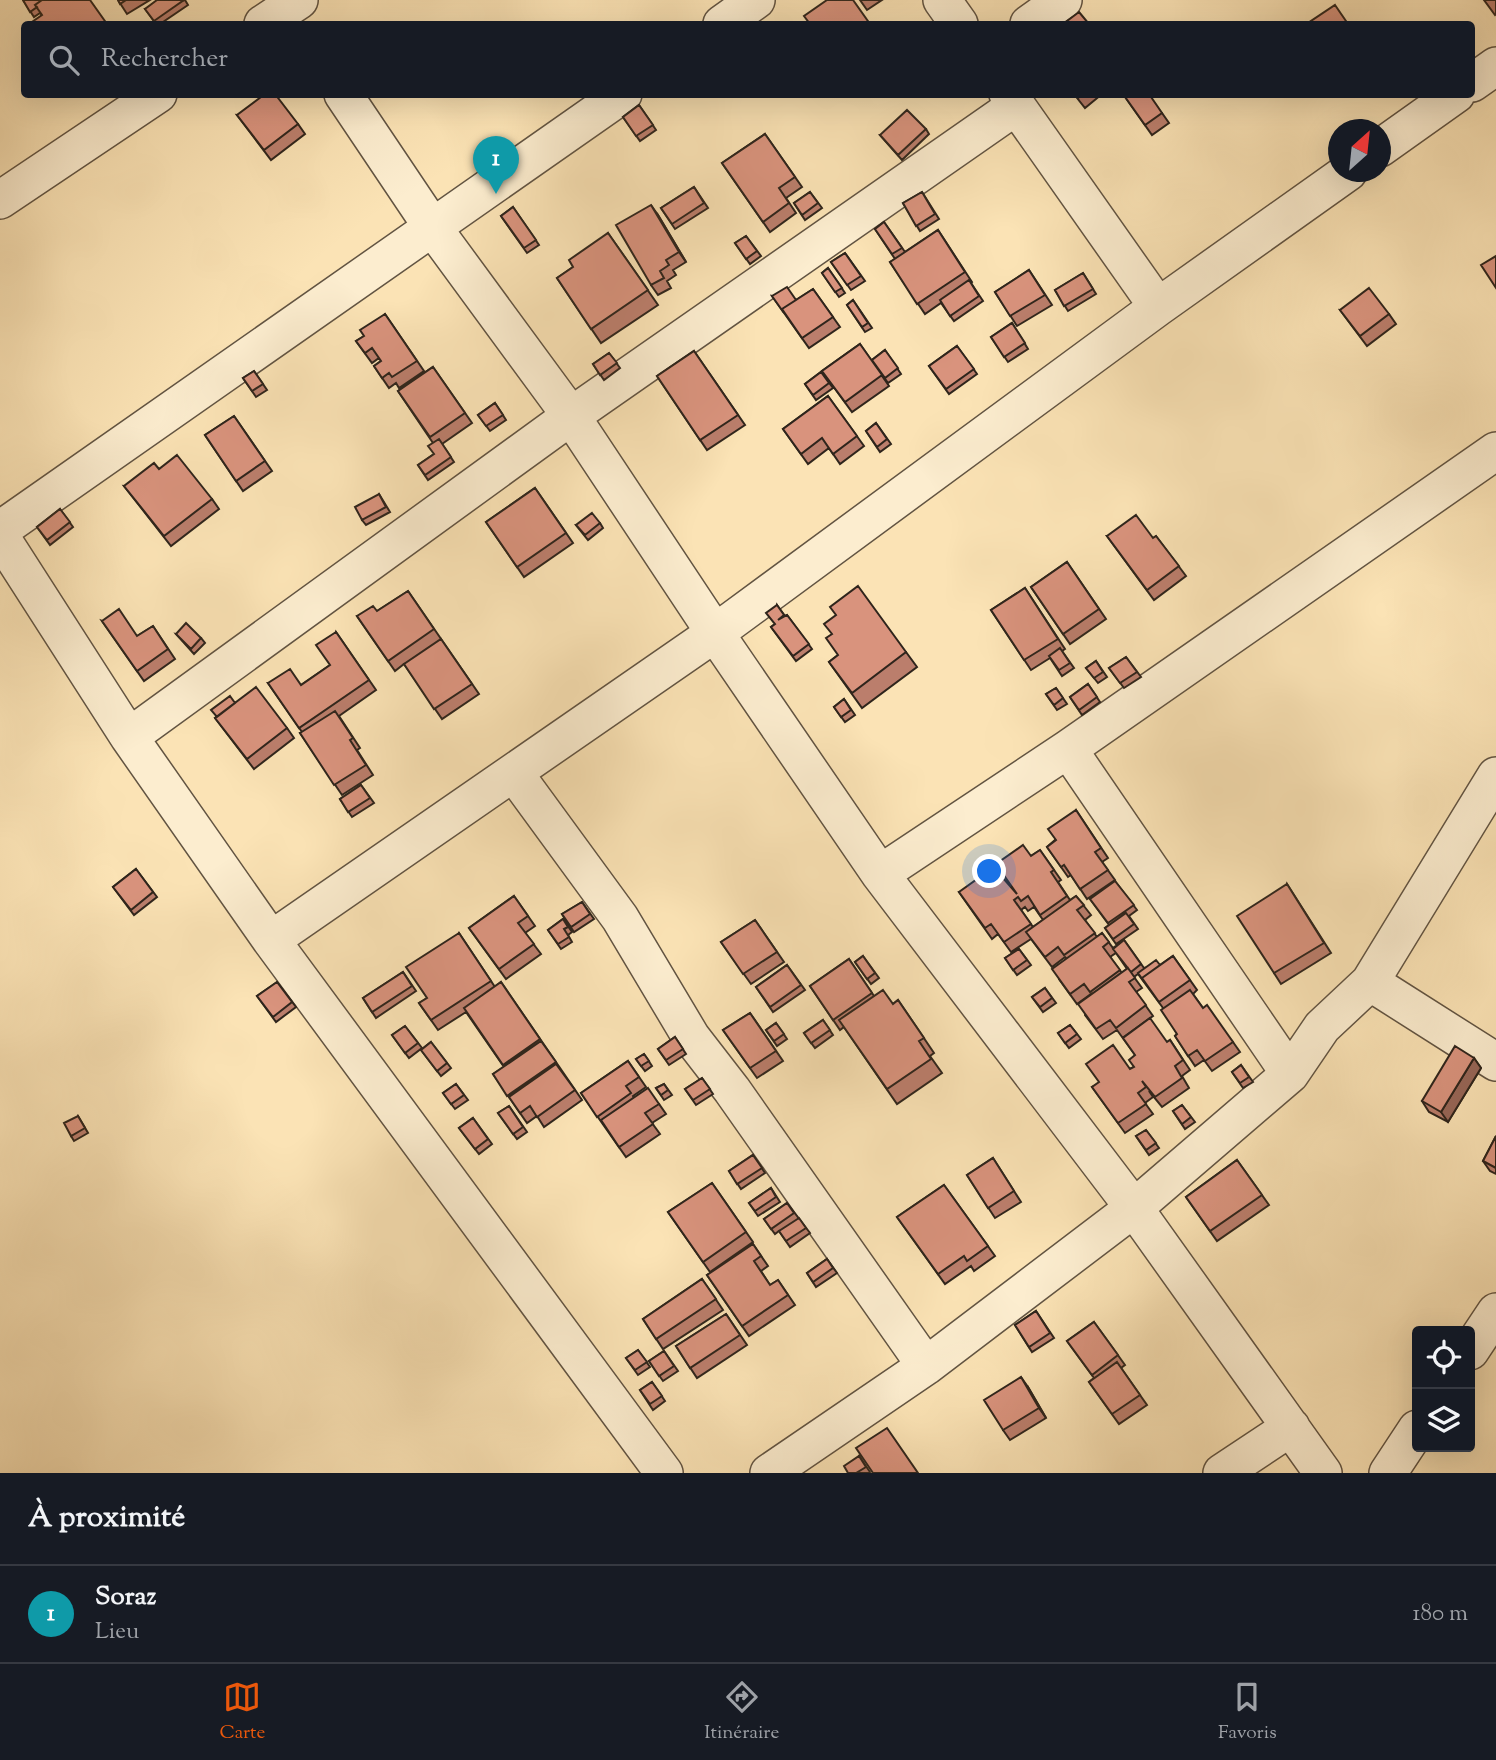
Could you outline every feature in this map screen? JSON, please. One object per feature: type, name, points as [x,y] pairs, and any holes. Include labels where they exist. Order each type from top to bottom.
[{"type":"street","points":[[726,21],[757,0]]},
{"type":"street","points":[[942,0],[957,21]]},
{"type":"street","points":[[1033,21],[1063,0]]},
{"type":"street","points":[[1475,81],[1496,66]]},
{"type":"street","points":[[0,200],[152,98]]},
{"type":"street","points":[[346,98],[433,228],[571,416],[880,874],[1134,1208],[1323,1473]]},
{"type":"street","points":[[0,530],[617,98]]},
{"type":"street","points":[[1391,141],[1450,98]]},
{"type":"street","points":[[130,737],[1012,100],[1158,307]]},
{"type":"street","points":[[271,940],[715,633],[1158,307],[1334,182]]},
{"type":"street","points":[[880,874],[1068,749],[1496,451]]},
{"type":"street","points":[[0,536],[130,737],[271,940],[664,1473]]},
{"type":"street","points":[[1068,749],[1290,1074]]},
{"type":"street","points":[[514,773],[620,918],[691,1037],[732,1090],[926,1366]]},
{"type":"street","points":[[769,1473],[926,1366],[1134,1208],[1290,1074],[1322,1027],[1370,982],[1496,776]]},
{"type":"street","points":[[1370,982],[1496,1062]]},
{"type":"street","points":[[1475,1344],[1496,1312]]},
{"type":"street","points":[[1222,1473],[1291,1427]]},
{"type":"street","points":[[1388,1473],[1412,1437]]},
{"type":"building","points":[[23,0],[42,0],[30,12]]},
{"type":"building","points":[[42,0],[90,0],[105,21],[33,21],[42,15],[35,5]]},
{"type":"building","points":[[157,0],[184,0],[154,21],[145,9]]},
{"type":"building","points":[[827,0],[853,0],[868,21],[808,21],[804,16]]},
{"type":"building","points":[[1335,5],[1346,21],[1311,21]]},
{"type":"building","points":[[1079,12],[1086,21],[1067,21]]},
{"type":"building","points":[[260,98],[278,98],[298,124],[264,150],[237,115]]},
{"type":"building","points":[[1126,98],[1152,98],[1162,113],[1145,125]]},
{"type":"building","points":[[639,105],[653,125],[636,136],[623,117]]},
{"type":"building","points":[[907,110],[926,129],[898,155],[880,135]]},
{"type":"building","points":[[765,134],[795,177],[779,188],[789,203],[763,222],[722,163]]},
{"type":"building","points":[[694,187],[704,203],[672,224],[661,208]]},
{"type":"building","points":[[810,192],[818,203],[802,215],[794,203]]},
{"type":"building","points":[[922,192],[935,214],[916,226],[903,203]]},
{"type":"building","points":[[651,205],[679,252],[666,260],[669,265],[660,271],[664,278],[651,285],[616,225]]},
{"type":"building","points":[[513,207],[536,240],[524,248],[501,216]]},
{"type":"building","points":[[884,222],[902,248],[892,254],[875,229]]},
{"type":"building","points":[[938,230],[965,272],[917,304],[890,262]]},
{"type":"building","points":[[608,233],[648,290],[591,329],[557,278],[573,267],[569,260]]},
{"type":"building","points":[[746,236],[757,251],[746,259],[735,243]]},
{"type":"building","points":[[845,253],[861,276],[847,285],[831,262]]},
{"type":"building","points":[[1496,256],[1496,288],[1481,265]]},
{"type":"building","points":[[828,268],[842,288],[835,292],[822,273]]},
{"type":"building","points":[[1029,270],[1045,295],[1010,316],[995,292]]},
{"type":"building","points":[[1083,273],[1093,289],[1064,306],[1055,290]]},
{"type":"building","points":[[969,280],[979,296],[950,316],[940,300]]},
{"type":"building","points":[[787,287],[796,300],[782,309],[784,313],[772,296]]},
{"type":"building","points":[[1369,288],[1389,314],[1360,336],[1340,310]]},
{"type":"building","points":[[813,289],[833,317],[802,338],[782,309]]},
{"type":"building","points":[[853,300],[868,323],[862,327],[847,305]]},
{"type":"building","points":[[385,314],[417,361],[392,377],[389,373],[382,378],[374,366],[381,361],[372,348],[365,353],[356,341],[364,336],[360,330]]},
{"type":"building","points":[[1012,323],[1025,343],[1004,357],[991,337]]},
{"type":"building","points":[[860,344],[882,375],[845,402],[822,371]]},
{"type":"building","points":[[957,346],[974,369],[946,389],[929,366]]},
{"type":"building","points":[[885,350],[898,368],[885,378],[872,360]]},
{"type":"building","points":[[694,351],[738,415],[700,440],[657,376]]},
{"type":"building","points":[[609,353],[617,363],[600,375],[593,364]]},
{"type":"building","points":[[433,367],[465,413],[430,437],[398,391]]},
{"type":"building","points":[[254,371],[263,384],[252,391],[243,378]]},
{"type":"building","points":[[821,372],[829,383],[813,395],[805,384]]},
{"type":"building","points":[[828,396],[857,436],[833,454],[822,438],[801,454],[783,429]]},
{"type":"building","points":[[495,403],[503,415],[486,426],[478,415]]},
{"type":"building","points":[[234,416],[265,461],[236,481],[205,435]]},
{"type":"building","points":[[876,423],[887,439],[877,447],[866,431]]},
{"type":"building","points":[[439,439],[451,457],[425,475],[418,465],[434,454],[428,446]]},
{"type":"building","points":[[177,455],[212,499],[164,536],[124,486],[154,463],[159,469]]},
{"type":"building","points":[[535,488],[566,533],[517,567],[486,522]]},
{"type":"building","points":[[379,494],[386,507],[362,520],[355,507]]},
{"type":"building","points":[[60,509],[70,522],[47,540],[37,527]]},
{"type":"building","points":[[592,513],[600,523],[585,535],[576,525]]},
{"type":"building","points":[[1136,515],[1179,566],[1147,590],[1107,536]]},
{"type":"building","points":[[1067,562],[1099,609],[1063,634],[1031,587]]},
{"type":"building","points":[[858,586],[906,652],[852,693],[829,662],[838,655],[826,638],[832,634],[824,624],[836,615],[830,607]]},
{"type":"building","points":[[1025,588],[1058,639],[1024,660],[991,610]]},
{"type":"building","points":[[408,591],[434,629],[388,661],[357,616],[373,606],[377,611]]},
{"type":"building","points":[[777,605],[784,615],[778,620],[787,615],[809,644],[793,656],[771,627],[775,624],[766,613]]},
{"type":"building","points":[[119,609],[137,636],[153,626],[168,649],[137,671],[102,621]]},
{"type":"building","points":[[186,623],[201,638],[191,649],[176,634]]},
{"type":"building","points":[[336,632],[369,680],[299,728],[268,683],[290,669],[301,685],[330,665],[316,645]]},
{"type":"building","points":[[441,639],[472,684],[434,709],[404,664]]},
{"type":"building","points":[[1060,648],[1070,663],[1059,670],[1049,656]]},
{"type":"building","points":[[1126,657],[1137,672],[1120,683],[1109,668]]},
{"type":"building","points":[[1096,661],[1103,672],[1094,678],[1086,668]]},
{"type":"building","points":[[1088,684],[1097,697],[1079,710],[1070,697]]},
{"type":"building","points":[[256,687],[287,728],[247,759],[215,718]]},
{"type":"building","points":[[1056,688],[1063,698],[1054,705],[1046,694]]},
{"type":"building","points":[[230,696],[235,703],[217,717],[211,710]]},
{"type":"building","points":[[844,699],[851,710],[841,717],[834,707]]},
{"type":"building","points":[[335,711],[353,738],[350,740],[366,765],[334,785],[300,733]]},
{"type":"building","points":[[361,785],[370,798],[348,812],[340,799]]},
{"type":"building","points":[[1076,810],[1101,848],[1095,852],[1108,870],[1080,889],[1064,865],[1061,867],[1047,847],[1056,840],[1048,829]]},
{"type":"building","points":[[1023,845],[1031,856],[1040,850],[1067,896],[1040,915],[1028,896],[1021,901],[1018,897],[1014,900],[1031,924],[1004,942],[991,924],[985,928],[959,892],[987,872],[995,884],[1003,878],[1017,894],[996,864]]},
{"type":"building","points":[[136,869],[153,892],[131,910],[113,887]]},
{"type":"building","points":[[1115,881],[1134,905],[1108,923],[1090,899]]},
{"type":"building","points":[[1287,884],[1324,943],[1274,973],[1237,916]]},
{"type":"building","points":[[514,896],[528,916],[518,923],[534,944],[499,969],[469,928]]},
{"type":"building","points":[[1076,896],[1084,905],[1077,910],[1095,933],[1064,955],[1058,947],[1045,957],[1026,932]]},
{"type":"building","points":[[582,902],[590,914],[571,927],[562,914]]},
{"type":"building","points":[[1126,913],[1134,924],[1113,939],[1105,928]]},
{"type":"building","points":[[563,919],[568,927],[564,929],[569,937],[558,944],[548,930]]},
{"type":"building","points":[[755,920],[777,952],[743,974],[721,942]]},
{"type":"building","points":[[459,933],[491,981],[431,1020],[419,1003],[427,998],[406,967]]},
{"type":"building","points":[[1102,933],[1109,942],[1103,947],[1120,970],[1090,992],[1084,984],[1070,994],[1052,969]]},
{"type":"building","points":[[1124,940],[1141,964],[1131,972],[1113,949]]},
{"type":"building","points":[[1019,949],[1027,960],[1013,970],[1005,958]]},
{"type":"building","points":[[863,956],[875,973],[867,979],[855,962]]},
{"type":"building","points":[[1173,956],[1190,980],[1159,1002],[1142,978]]},
{"type":"building","points":[[849,959],[872,993],[833,1020],[810,986]]},
{"type":"building","points":[[1156,960],[1160,965],[1142,978],[1145,983],[1138,973]]},
{"type":"building","points":[[787,965],[801,985],[770,1007],[756,987]]},
{"type":"building","points":[[1128,968],[1135,978],[1129,982],[1146,1005],[1116,1028],[1110,1020],[1096,1029],[1078,1004]]},
{"type":"building","points":[[403,972],[412,986],[372,1012],[363,998]]},
{"type":"building","points":[[277,982],[292,1002],[273,1017],[257,996]]},
{"type":"building","points":[[501,982],[540,1039],[503,1065],[464,1008]]},
{"type":"building","points":[[1045,988],[1052,998],[1040,1007],[1032,997]]},
{"type":"building","points":[[883,990],[893,1004],[898,1000],[924,1038],[919,1041],[931,1059],[887,1089],[839,1020]]},
{"type":"building","points":[[1190,990],[1203,1008],[1207,1005],[1233,1042],[1205,1061],[1197,1050],[1188,1056],[1161,1010]]},
{"type":"building","points":[[750,1013],[776,1051],[750,1068],[723,1030]]},
{"type":"building","points":[[1150,1018],[1167,1042],[1170,1040],[1183,1060],[1175,1066],[1182,1078],[1155,1097],[1142,1081],[1146,1087],[1138,1093],[1146,1104],[1118,1123],[1092,1087],[1099,1082],[1086,1064],[1113,1045],[1130,1069],[1134,1067],[1129,1060],[1135,1055],[1123,1038]]},
{"type":"building","points":[[823,1020],[830,1030],[811,1043],[804,1033]]},
{"type":"building","points":[[776,1023],[784,1034],[774,1041],[766,1030]]},
{"type":"building","points":[[1070,1025],[1077,1034],[1065,1043],[1058,1033]]},
{"type":"building","points":[[405,1026],[418,1043],[405,1053],[392,1035]]},
{"type":"building","points":[[675,1037],[683,1049],[666,1060],[658,1049]]},
{"type":"building","points":[[541,1041],[556,1062],[507,1096],[493,1074]]},
{"type":"building","points":[[431,1042],[447,1063],[437,1071],[421,1050]]},
{"type":"building","points":[[1455,1046],[1474,1058],[1441,1112],[1422,1101]]},
{"type":"building","points":[[644,1054],[649,1061],[641,1066],[636,1059]]},
{"type":"building","points":[[628,1061],[639,1077],[626,1086],[631,1093],[597,1117],[581,1093]]},
{"type":"building","points":[[556,1064],[575,1090],[537,1117],[530,1106],[520,1113],[509,1097]]},
{"type":"building","points":[[1241,1065],[1249,1077],[1240,1083],[1232,1072]]},
{"type":"building","points":[[702,1078],[710,1089],[693,1100],[685,1089]]},
{"type":"building","points":[[456,1084],[464,1095],[451,1104],[443,1093]]},
{"type":"building","points":[[664,1084],[668,1090],[661,1095],[656,1088]]},
{"type":"building","points":[[648,1088],[659,1104],[645,1113],[653,1124],[619,1147],[601,1120]]},
{"type":"building","points":[[1182,1105],[1191,1117],[1182,1124],[1173,1111]]},
{"type":"building","points":[[509,1106],[523,1127],[513,1134],[498,1113]]},
{"type":"building","points":[[78,1116],[85,1128],[71,1136],[64,1123]]},
{"type":"building","points":[[473,1118],[488,1139],[475,1149],[459,1128]]},
{"type":"building","points":[[1146,1130],[1156,1143],[1146,1150],[1136,1136]]},
{"type":"building","points":[[1496,1136],[1496,1168],[1483,1161]]},
{"type":"building","points":[[753,1155],[762,1168],[737,1184],[729,1171]]},
{"type":"building","points":[[993,1158],[1014,1191],[988,1208],[967,1175]]},
{"type":"building","points":[[1237,1160],[1262,1195],[1210,1231],[1186,1197]]},
{"type":"building","points":[[712,1183],[746,1232],[703,1262],[668,1212]]},
{"type":"building","points":[[944,1185],[988,1246],[967,1261],[964,1256],[938,1274],[897,1217]]},
{"type":"building","points":[[771,1188],[776,1197],[755,1211],[749,1203]]},
{"type":"building","points":[[787,1203],[794,1213],[771,1229],[764,1219]]},
{"type":"building","points":[[799,1218],[806,1228],[786,1241],[779,1231]]},
{"type":"building","points":[[753,1244],[761,1256],[754,1261],[770,1285],[778,1280],[788,1295],[742,1326],[707,1275]]},
{"type":"building","points":[[827,1259],[833,1268],[813,1282],[807,1273]]},
{"type":"building","points":[[702,1279],[716,1299],[656,1339],[643,1319]]},
{"type":"building","points":[[1036,1311],[1050,1333],[1029,1347],[1015,1325]]},
{"type":"building","points":[[726,1314],[740,1335],[690,1368],[676,1346]]},
{"type":"building","points":[[1094,1322],[1118,1355],[1092,1375],[1067,1341]]},
{"type":"building","points":[[638,1350],[647,1362],[635,1370],[626,1358]]},
{"type":"building","points":[[664,1351],[674,1366],[659,1376],[649,1361]]},
{"type":"building","points":[[1117,1362],[1140,1395],[1112,1414],[1089,1382]]},
{"type":"building","points":[[1021,1377],[1039,1408],[1003,1430],[984,1400]]},
{"type":"building","points":[[652,1382],[662,1396],[650,1404],[640,1390]]},
{"type":"building","points":[[887,1428],[918,1473],[873,1473],[856,1448]]},
{"type":"building","points":[[859,1456],[866,1467],[856,1473],[848,1473],[844,1466]]},
{"type":"place","name":"Soraz","points":[[496,194]]}]
